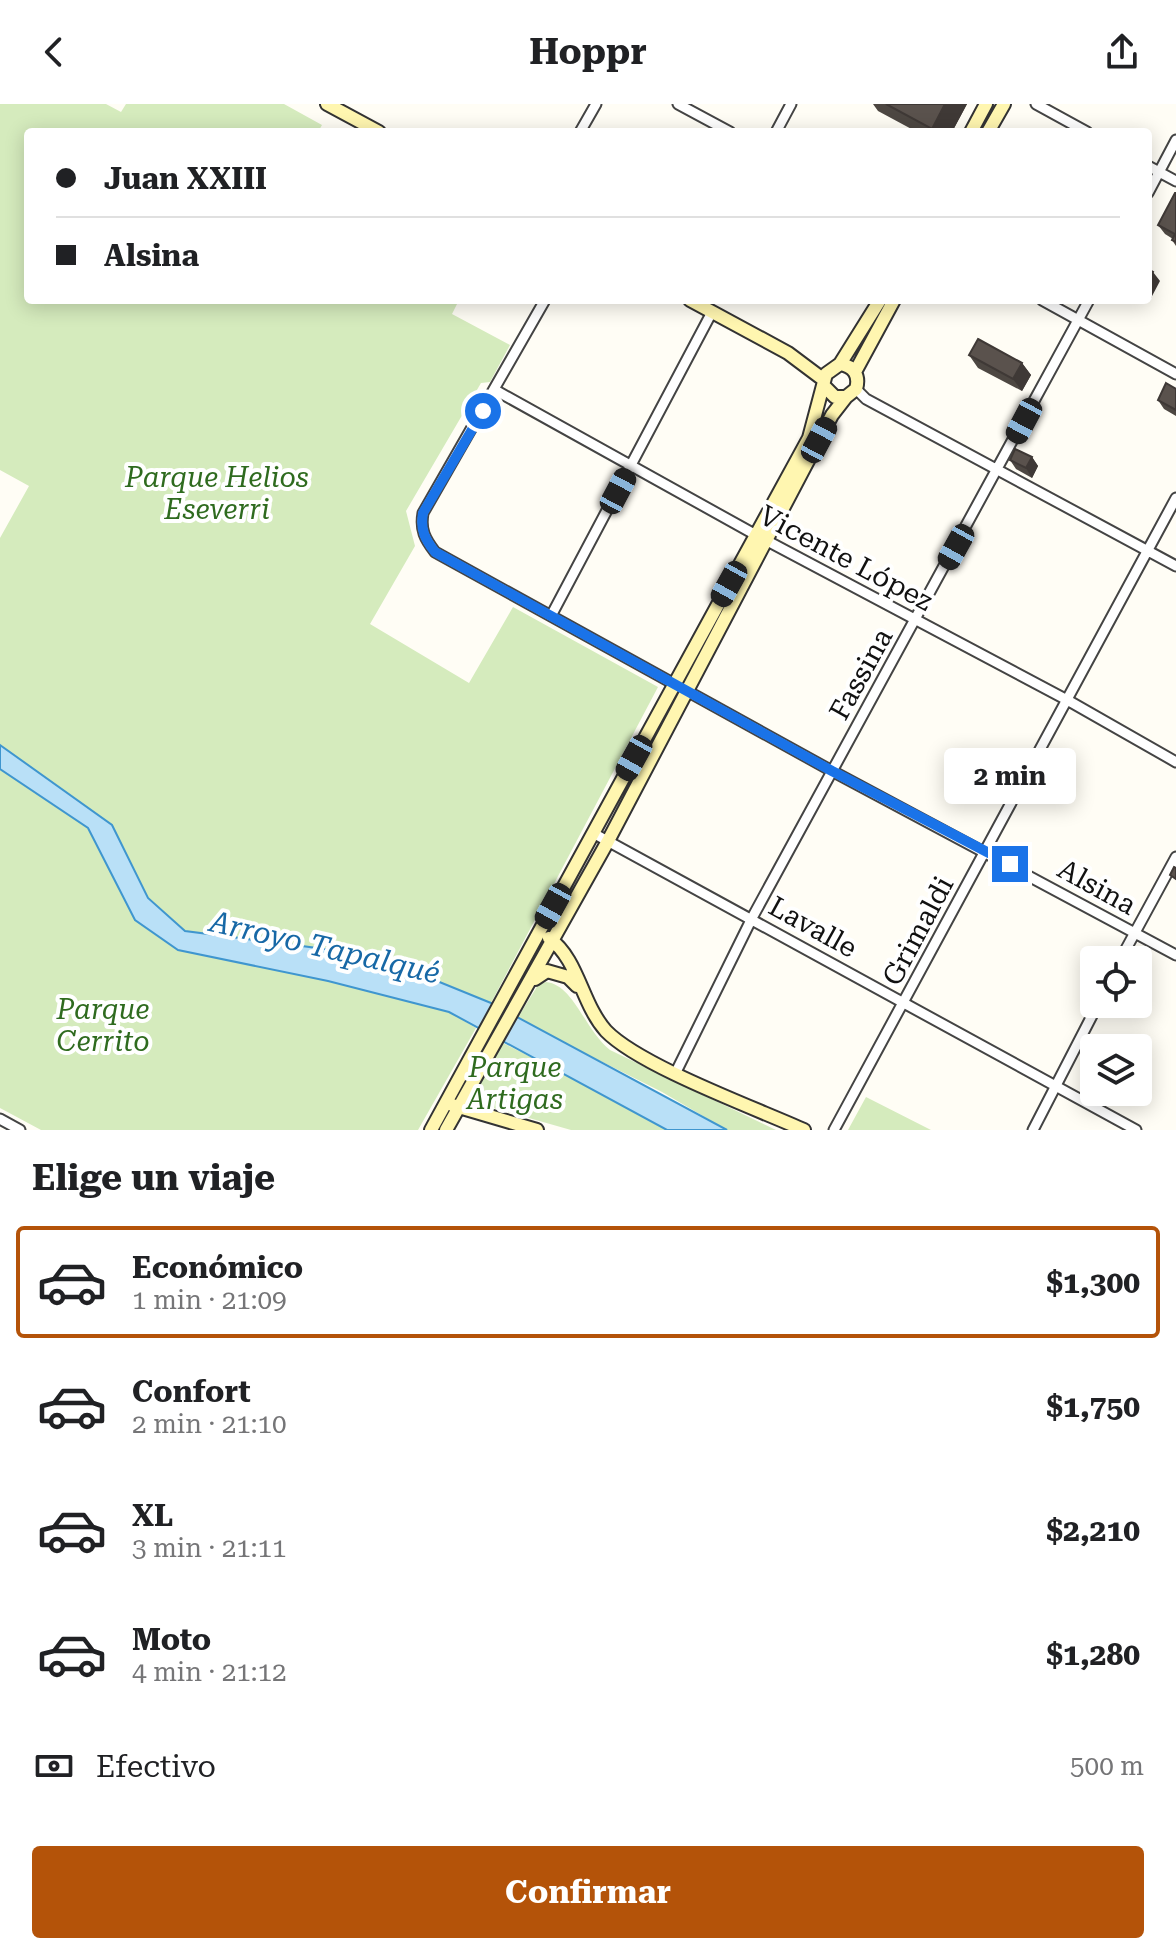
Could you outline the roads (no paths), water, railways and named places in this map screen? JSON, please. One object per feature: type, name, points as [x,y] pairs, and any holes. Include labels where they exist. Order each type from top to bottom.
[{"type":"main road","points":[[327,104],[372,128]]},
{"type":"main road","points":[[973,128],[986,104]]},
{"type":"main road","points":[[990,128],[1004,104]]},
{"type":"main road","points":[[697,304],[788,353],[824,383],[835,397],[851,393]]},
{"type":"main road","points":[[761,538],[809,438],[824,383],[877,304]]},
{"type":"main road","points":[[446,1130],[462,1071],[761,538],[832,415],[851,393],[855,372],[892,304]]},
{"type":"main road","points":[[788,353],[855,372]]},
{"type":"main road","points":[[431,1130],[476,1076],[530,985],[608,841],[680,686]]},
{"type":"main road","points":[[539,931],[566,953],[581,990],[613,1037],[676,1072],[804,1130]]},
{"type":"main road","points":[[530,985],[547,971],[558,973],[581,990]]},
{"type":"main road","points":[[453,1105],[537,1130]]},
{"type":"street","points":[[582,128],[596,104]]},
{"type":"street","points":[[678,104],[723,128]]},
{"type":"street","points":[[778,128],[791,104]]},
{"type":"street","points":[[1036,104],[1080,128]]},
{"type":"street","points":[[1152,185],[1176,140]]},
{"type":"street","points":[[1152,168],[1176,181]]},
{"type":"street","points":[[495,390],[543,304]]},
{"type":"street","points":[[1049,304],[1176,374]]},
{"type":"street","name":"Fassina","points":[[676,1072],[752,918],[1087,304]]},
{"type":"street","points":[[551,616],[712,312]]},
{"type":"street","name":"Vicente López","points":[[495,390],[1176,762]]},
{"type":"street","name":"Alsina","points":[[495,390],[423,513],[421,524],[425,540],[435,552],[832,771],[1176,955]]},
{"type":"street","points":[[851,393],[1176,566]]},
{"type":"street","name":"Grimaldi","points":[[834,1130],[1069,701],[1176,498]]},
{"type":"street","name":"Lavalle","points":[[593,833],[1136,1130]]},
{"type":"street","points":[[1127,946],[1176,857]]},
{"type":"street","points":[[1033,1130],[1091,1018]]},
{"type":"street","points":[[0,1119],[20,1130]]},
{"type":"water","points":[[0,745],[112,825],[148,898],[185,931],[325,949],[437,981],[491,1003],[727,1130],[667,1130],[449,1012],[328,981],[178,950],[135,920],[88,828],[0,769]]},
{"type":"park label","name":"Parque Helios Eseverri","points":[[217,493]]},
{"type":"park label","name":"Parque Cerrito","points":[[103,1025]]},
{"type":"park label","name":"Parque Artigas","points":[[515,1083]]},
{"type":"water label","name":"Arroyo Tapalqué","points":[[325,947]]}]
